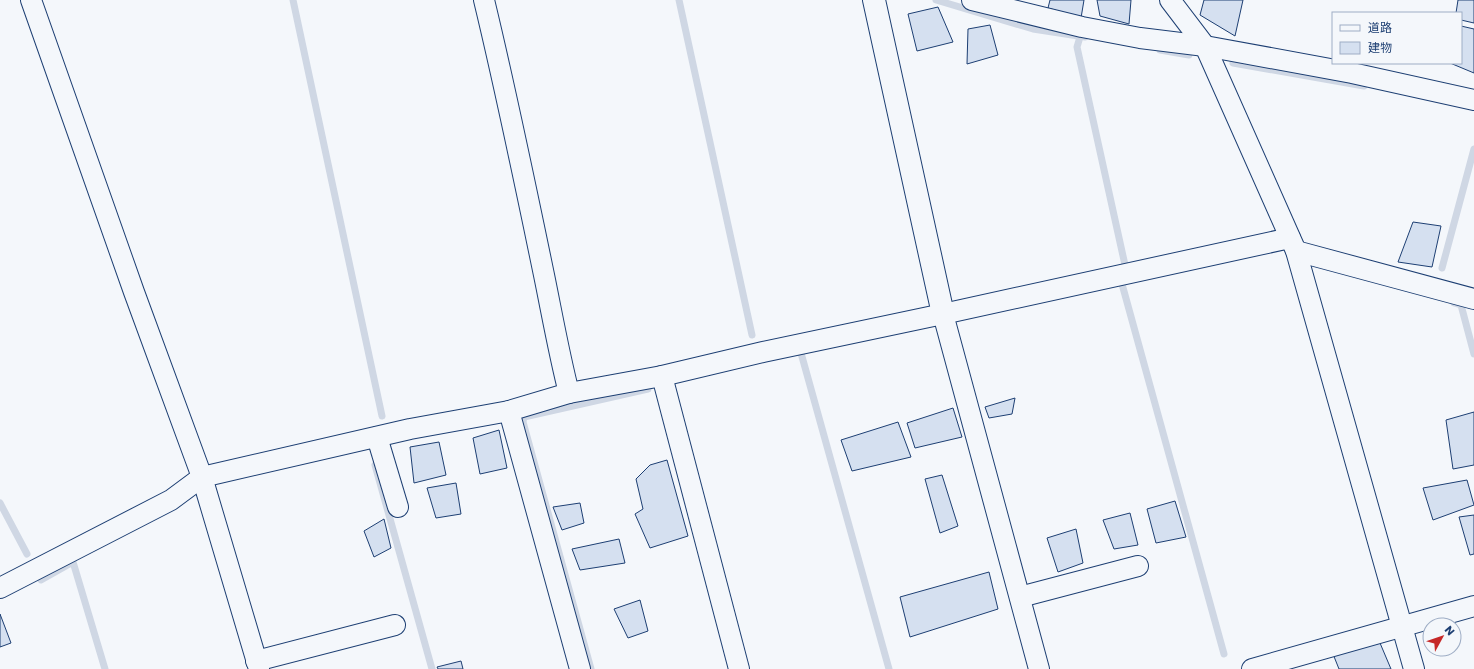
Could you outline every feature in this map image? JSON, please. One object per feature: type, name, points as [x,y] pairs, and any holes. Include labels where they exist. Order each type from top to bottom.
[{"type":"street","points":[[31,0],[134,292],[202,477],[258,665],[395,625]]},
{"type":"street","points":[[484,0],[569,393]]},
{"type":"street","points":[[874,0],[943,314],[1039,669]]},
{"type":"street","points":[[972,0],[1082,27],[1140,38],[1205,46],[1352,73],[1474,100]]},
{"type":"street","points":[[1170,0],[1205,46],[1293,244],[1414,669]]},
{"type":"street","points":[[0,588],[171,500],[202,477],[378,437],[509,411],[569,393],[662,376],[764,352],[943,314],[1293,244],[1474,299]]},
{"type":"street","points":[[662,376],[739,669]]},
{"type":"street","points":[[509,411],[580,669]]},
{"type":"street","points":[[378,437],[398,507]]},
{"type":"street","points":[[1020,597],[1138,566]]},
{"type":"street","points":[[1252,669],[1474,606]]},
{"type":"building","points":[[1050,0],[1084,0],[1081,18],[1048,8]]},
{"type":"building","points":[[1097,0],[1131,0],[1129,24],[1100,16]]},
{"type":"building","points":[[1204,0],[1243,0],[1235,36],[1200,15]]},
{"type":"building","points":[[1458,0],[1474,0],[1474,23],[1462,20],[1462,12],[1456,12]]},
{"type":"building","points":[[938,7],[953,42],[917,51],[908,14]]},
{"type":"building","points":[[990,25],[998,55],[967,64],[968,29]]},
{"type":"building","points":[[1462,26],[1474,29],[1474,73],[1452,64],[1462,64]]},
{"type":"building","points":[[1413,222],[1441,226],[1432,267],[1398,262]]},
{"type":"building","points":[[1015,398],[1012,414],[989,418],[985,407]]},
{"type":"building","points":[[953,408],[962,437],[915,448],[907,423]]},
{"type":"building","points":[[1474,412],[1474,465],[1453,469],[1446,420]]},
{"type":"building","points":[[898,422],[911,457],[852,471],[841,440]]},
{"type":"building","points":[[499,430],[507,468],[480,474],[473,438]]},
{"type":"building","points":[[439,442],[446,475],[414,483],[410,447]]},
{"type":"building","points":[[667,460],[688,536],[650,548],[635,514],[643,509],[636,479],[650,465]]},
{"type":"building","points":[[942,475],[958,526],[940,533],[925,479]]},
{"type":"building","points":[[1467,480],[1474,505],[1433,520],[1423,488]]},
{"type":"building","points":[[456,483],[461,514],[436,518],[427,488]]},
{"type":"building","points":[[1175,501],[1186,537],[1156,543],[1147,509]]},
{"type":"building","points":[[580,503],[584,523],[562,530],[553,507]]},
{"type":"building","points":[[1130,513],[1138,545],[1114,549],[1103,520]]},
{"type":"building","points":[[1474,515],[1474,554],[1470,555],[1459,517]]},
{"type":"building","points":[[384,519],[391,548],[374,557],[364,531]]},
{"type":"building","points":[[1076,529],[1083,563],[1058,572],[1047,538]]},
{"type":"building","points":[[619,539],[625,563],[580,570],[572,549]]},
{"type":"building","points":[[989,572],[998,609],[910,637],[900,597]]},
{"type":"building","points":[[640,600],[648,631],[628,638],[614,609]]},
{"type":"building","points":[[0,614],[11,643],[0,647]]},
{"type":"building","points":[[1380,643],[1391,669],[1339,669],[1333,654]]},
{"type":"building","points":[[461,661],[463,669],[438,669],[437,667]]},
{"type":"waterway","points":[[293,0],[382,416]]},
{"type":"waterway","points":[[679,0],[752,335]]},
{"type":"waterway","points":[[936,0],[1033,29],[1085,37]]},
{"type":"waterway","points":[[1080,37],[1077,47],[1125,265]]},
{"type":"waterway","points":[[1160,50],[1189,55]]},
{"type":"waterway","points":[[1233,63],[1364,86]]},
{"type":"waterway","points":[[1442,268],[1474,149]]},
{"type":"waterway","points":[[1122,284],[1224,654]]},
{"type":"waterway","points":[[1454,303],[1461,305],[1474,354]]},
{"type":"waterway","points":[[801,353],[889,669]]},
{"type":"waterway","points":[[591,669],[523,422],[524,417],[648,389]]},
{"type":"waterway","points":[[375,465],[432,669]]},
{"type":"waterway","points":[[0,503],[27,554]]},
{"type":"waterway","points":[[38,576],[41,580],[73,562],[105,669]]}]
